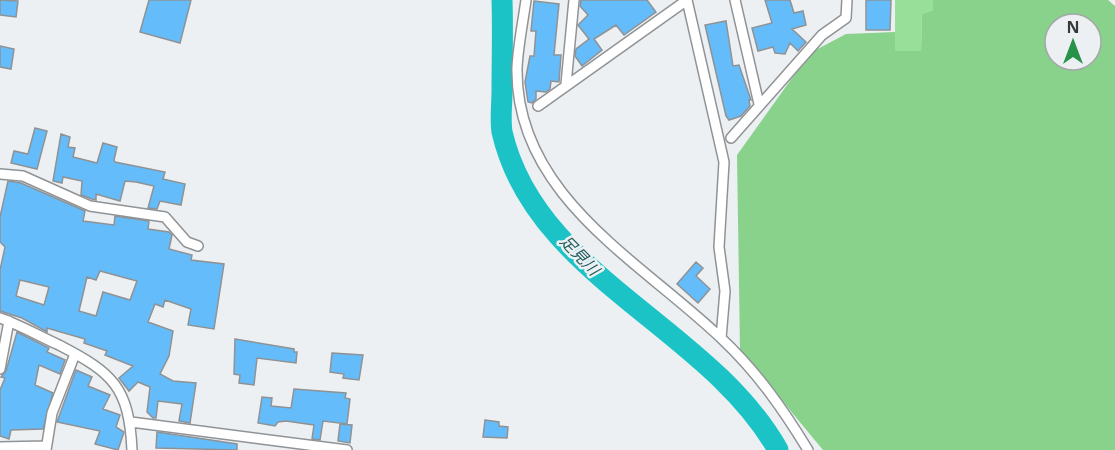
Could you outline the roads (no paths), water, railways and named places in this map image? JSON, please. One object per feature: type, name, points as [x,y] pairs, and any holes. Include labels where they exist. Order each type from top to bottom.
[{"type":"street","points":[[526,0],[517,68],[520,93],[535,148],[550,177],[585,220],[721,338],[761,379],[808,450]]},
{"type":"street","points":[[566,84],[574,0]]},
{"type":"street","points":[[538,106],[687,0],[724,162],[719,247],[725,291],[721,338]]},
{"type":"street","points":[[735,0],[759,104]]},
{"type":"street","points":[[731,138],[822,35],[846,18],[847,0]]},
{"type":"street","points":[[0,174],[23,176],[90,206],[165,217],[187,242],[198,246]]},
{"type":"street","points":[[0,369],[5,320],[75,354],[100,369],[115,384],[126,404],[131,422],[132,450]]},
{"type":"street","points":[[0,447],[46,448],[52,413],[75,354]]},
{"type":"street","points":[[131,422],[346,450]]},
{"type":"waterway","name":"足見川","points":[[502,0],[501,127],[521,182],[549,225],[626,299],[710,369],[748,407],[778,450]]}]
